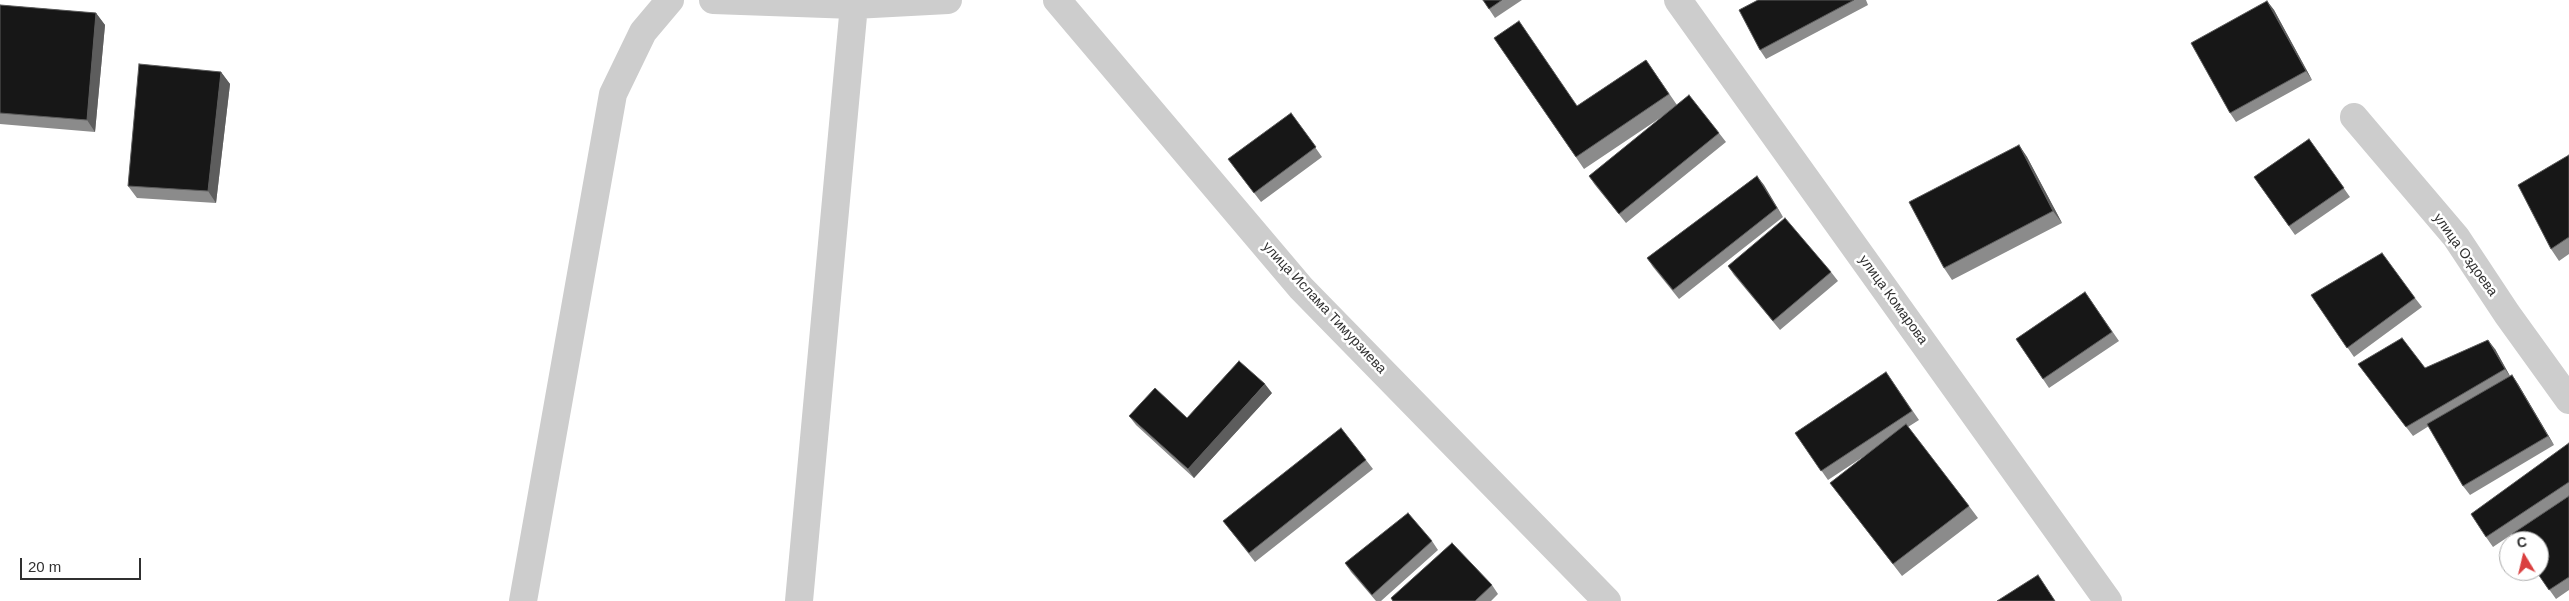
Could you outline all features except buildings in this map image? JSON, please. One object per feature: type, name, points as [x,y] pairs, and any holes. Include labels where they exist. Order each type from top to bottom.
[{"type":"street","points":[[523,601],[613,94],[643,32],[670,0]]},
{"type":"street","points":[[713,0],[854,5],[948,0]]},
{"type":"street","name":"улица Ислама Тимурзиева","points":[[1058,0],[1301,288],[1607,601]]},
{"type":"street","name":"улица Комарова","points":[[1678,0],[2108,601]]},
{"type":"street","points":[[799,601],[854,5]]},
{"type":"street","name":"улица Оздоева","points":[[2354,117],[2456,237],[2507,314],[2569,400]]}]
